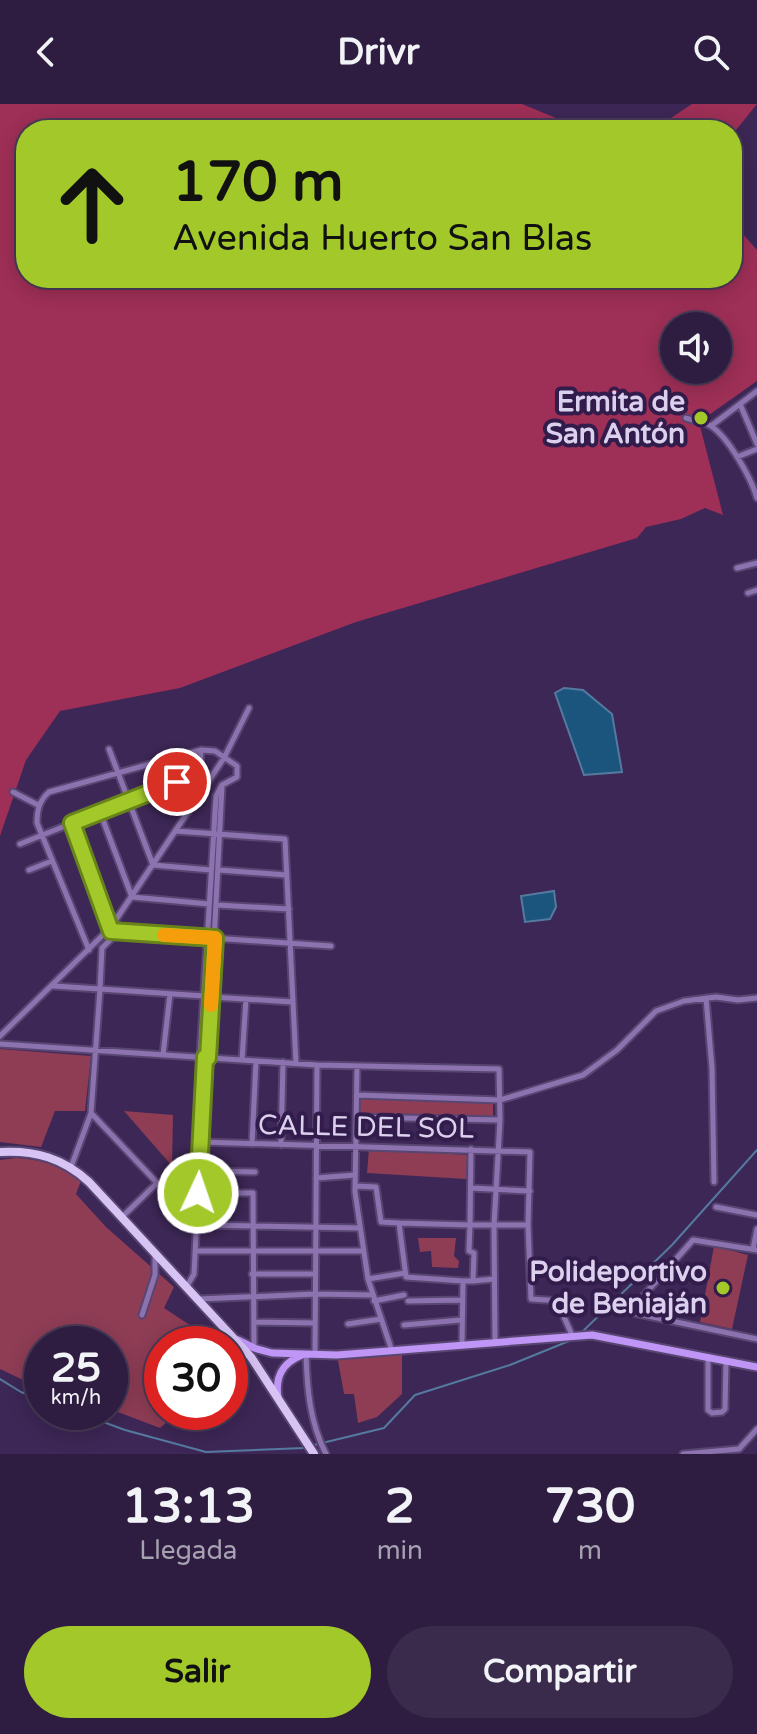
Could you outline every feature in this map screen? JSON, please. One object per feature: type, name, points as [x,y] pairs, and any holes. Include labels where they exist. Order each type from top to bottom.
[{"type":"main road","points":[[0,1152],[41,1154],[71,1167],[89,1182],[230,1334],[251,1351],[314,1454]]},
{"type":"main road","points":[[251,1351],[311,1354],[392,1351],[572,1335],[612,1337],[757,1367]]},
{"type":"main road","points":[[278,1397],[277,1383],[283,1367],[293,1359],[311,1354]]},
{"type":"street","points":[[711,426],[757,391]]},
{"type":"street","points":[[737,457],[757,446],[740,404]]},
{"type":"street","points":[[686,418],[711,426],[737,457],[756,493]]},
{"type":"street","points":[[737,568],[757,563]]},
{"type":"street","points":[[748,593],[757,590]]},
{"type":"street","points":[[0,1036],[111,929],[224,758],[249,708]]},
{"type":"street","points":[[109,749],[153,865]]},
{"type":"street","points":[[20,844],[200,772],[201,750]]},
{"type":"street","points":[[89,950],[41,835],[37,823],[38,805],[49,792],[201,750],[215,751],[237,766],[237,777],[222,785],[216,796],[204,996],[197,1225],[194,1274],[187,1286]]},
{"type":"street","points":[[204,1057],[212,997],[222,785]]},
{"type":"street","points":[[13,792],[38,805]]},
{"type":"street","points":[[100,812],[132,897]]},
{"type":"street","points":[[71,1167],[91,1113],[102,948],[108,944],[111,929],[72,823]]},
{"type":"street","points":[[176,831],[285,839],[296,1063]]},
{"type":"street","points":[[29,870],[52,861]]},
{"type":"street","points":[[153,865],[211,870]]},
{"type":"street","points":[[219,870],[287,875]]},
{"type":"street","points":[[132,897],[209,904]]},
{"type":"street","points":[[217,905],[289,909]]},
{"type":"street","points":[[111,929],[331,946]]},
{"type":"street","points":[[53,986],[204,996]]},
{"type":"street","points":[[163,1055],[170,994]]},
{"type":"street","points":[[212,997],[293,1002]]},
{"type":"street","points":[[357,1095],[500,1100],[583,1075],[617,1050],[656,1011],[684,1001],[706,998],[757,998]]},
{"type":"street","points":[[706,998],[712,1068],[714,1182]]},
{"type":"street","points":[[242,1060],[246,999]]},
{"type":"street","points":[[0,1044],[317,1065],[496,1068],[501,1072],[494,1225],[495,1341]]},
{"type":"street","points":[[252,1144],[256,1061]]},
{"type":"street","points":[[281,1145],[283,1062]]},
{"type":"street","points":[[317,1065],[315,1323],[308,1394],[315,1431],[326,1454]]},
{"type":"street","points":[[357,1066],[355,1186],[360,1228],[368,1279],[392,1351]]},
{"type":"street","points":[[91,1113],[197,1225],[360,1228]]},
{"type":"street","points":[[356,1117],[500,1120]]},
{"type":"street","name":"CALLE DEL SOL","points":[[201,1142],[530,1152],[530,1191]]},
{"type":"street","points":[[471,1149],[469,1251],[474,1253],[473,1281]]},
{"type":"street","points":[[199,1171],[255,1172]]},
{"type":"street","points":[[316,1178],[355,1175]]},
{"type":"street","points":[[122,1217],[156,1184]]},
{"type":"street","points":[[355,1186],[376,1187],[381,1222],[528,1225]]},
{"type":"street","points":[[471,1188],[530,1191],[531,1299],[562,1301],[564,1317],[572,1335]]},
{"type":"street","points":[[198,1193],[253,1193],[254,1322],[251,1351]]},
{"type":"street","points":[[716,1207],[757,1215]]},
{"type":"street","points":[[399,1223],[406,1275]]},
{"type":"street","points":[[757,1229],[755,1250],[698,1239],[691,1242],[629,1312],[757,1339]]},
{"type":"street","points":[[142,1315],[155,1275],[157,1259],[154,1250]]},
{"type":"street","points":[[195,1251],[363,1251]]},
{"type":"street","points":[[155,1275],[162,1271],[174,1272]]},
{"type":"street","points":[[252,1274],[315,1274]]},
{"type":"street","points":[[368,1279],[406,1275],[463,1281],[494,1279]]},
{"type":"street","points":[[462,1344],[463,1281]]},
{"type":"street","points":[[198,1299],[315,1294],[462,1300]]},
{"type":"street","points":[[348,1324],[381,1319]]},
{"type":"street","points":[[404,1325],[461,1320]]},
{"type":"street","points":[[254,1322],[315,1323]]},
{"type":"street","points":[[708,1357],[708,1410],[712,1413],[725,1409],[726,1360]]},
{"type":"street","points":[[683,1454],[739,1449],[757,1429]]},
{"type":"shaded area","points":[[0,104],[522,104],[561,120],[16,120],[16,288],[742,288],[742,233],[757,250],[757,381],[699,422],[723,515],[705,508],[681,519],[646,527],[637,538],[356,622],[180,688],[60,711],[26,760],[0,836]]},
{"type":"shaded area","points":[[692,104],[757,104],[742,123],[742,120],[668,120]]},
{"type":"shaded area","points":[[0,1049],[91,1056],[85,1111],[55,1111],[41,1147],[0,1142]]},
{"type":"shaded area","points":[[358,1097],[493,1101],[493,1117],[357,1113]]},
{"type":"shaded area","points":[[124,1111],[173,1115],[172,1166]]},
{"type":"shaded area","points":[[369,1149],[468,1155],[466,1179],[367,1173]]},
{"type":"shaded area","points":[[16,1158],[50,1164],[81,1181],[76,1194],[106,1227],[174,1287],[164,1308],[191,1326],[144,1326],[144,1422],[128,1416],[128,1326],[24,1326],[24,1380],[0,1369],[0,1160]]},
{"type":"shaded area","points":[[418,1238],[456,1238],[454,1256],[459,1261],[458,1268],[432,1267],[431,1251],[420,1252]]},
{"type":"shaded area","name":"Polideportivo de Beniaján","points":[[714,1246],[748,1255],[732,1329],[700,1322]]},
{"type":"shaded area","points":[[402,1350],[402,1394],[377,1417],[358,1423],[354,1394],[344,1394],[337,1355]]},
{"type":"water","points":[[564,688],[583,690],[612,714],[622,772],[584,775],[555,693]]},
{"type":"water","points":[[554,891],[556,907],[550,919],[525,922],[521,896]]},
{"type":"waterway","points":[[582,1332],[672,1245],[757,1150]]},
{"type":"waterway","points":[[314,1445],[384,1428],[415,1395],[510,1365],[574,1339]]},
{"type":"waterway","points":[[0,1379],[24,1393]]},
{"type":"waterway","points":[[125,1430],[206,1452],[304,1448]]},
{"type":"slow traffic","points":[[164,935],[215,938],[211,1005]]},
{"type":"place","name":"Ermita de San Antón","points":[[701,418]]},
{"type":"place","name":"Polideportivo de Beniaján","points":[[723,1288]]},
{"type":"route","points":[[177,782],[72,823],[111,931],[215,938],[198,1193]]}]
